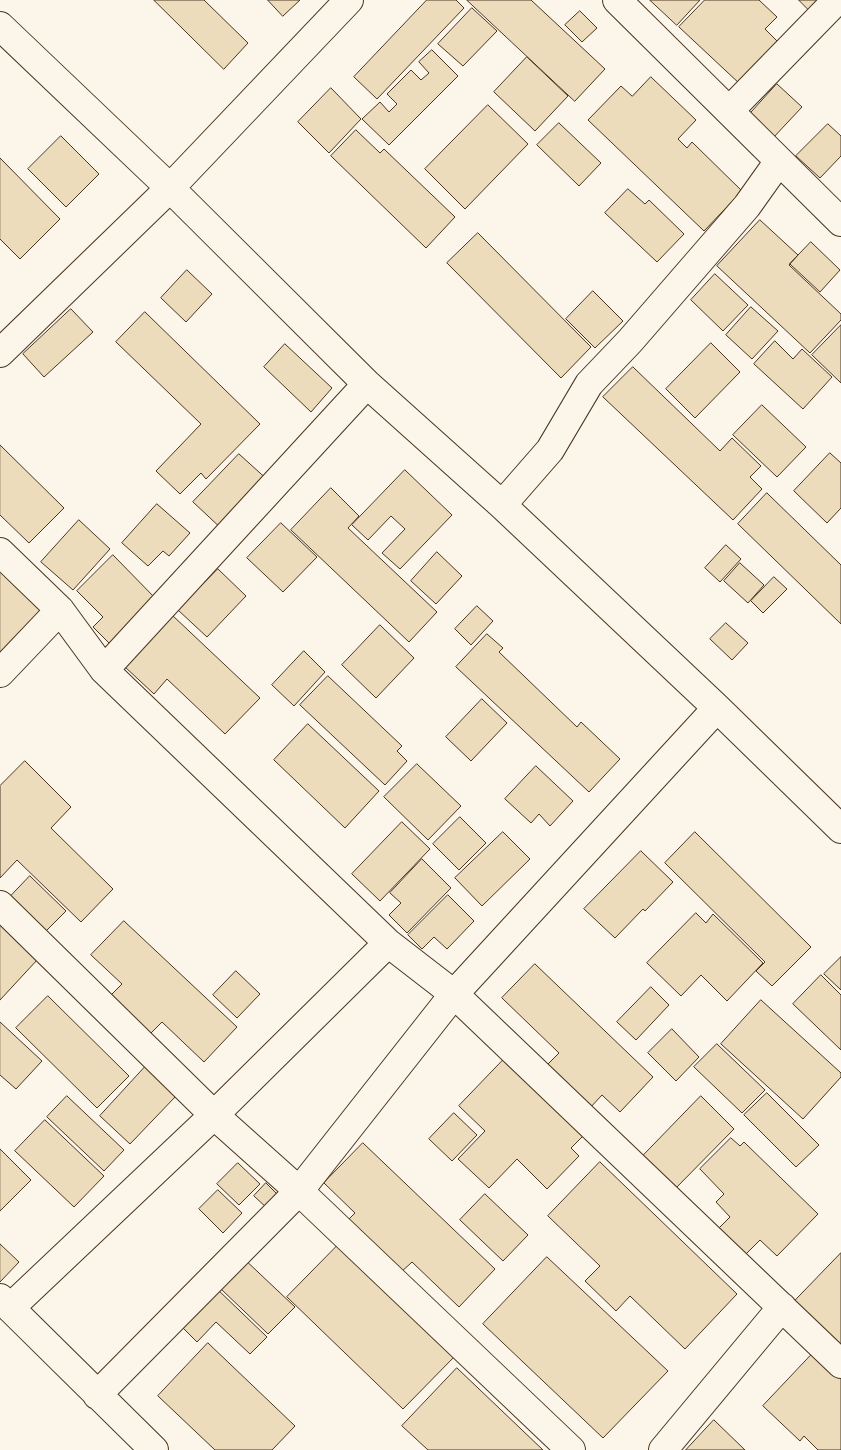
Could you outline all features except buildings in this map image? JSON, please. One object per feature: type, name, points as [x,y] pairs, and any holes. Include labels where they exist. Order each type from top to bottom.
[{"type":"street","points":[[0,353],[170,188],[349,0]]},
{"type":"street","points":[[617,0],[841,222]]},
{"type":"street","points":[[729,111],[837,0]]},
{"type":"street","points":[[0,26],[170,188],[367,384],[502,505],[717,708],[841,829]]},
{"type":"street","points":[[502,505],[550,450],[589,384],[747,206],[779,161]]},
{"type":"street","points":[[104,670],[367,384]]},
{"type":"street","points":[[0,552],[60,610],[104,670],[388,943],[454,994],[841,1364]]},
{"type":"street","points":[[0,674],[60,610]]},
{"type":"street","points":[[97,1395],[299,1191],[454,994],[717,708]]},
{"type":"street","points":[[0,905],[214,1115],[299,1191],[571,1450]]},
{"type":"street","points":[[154,1450],[5,1303],[214,1115],[388,943]]},
{"type":"street","points":[[663,1450],[782,1307]]}]
